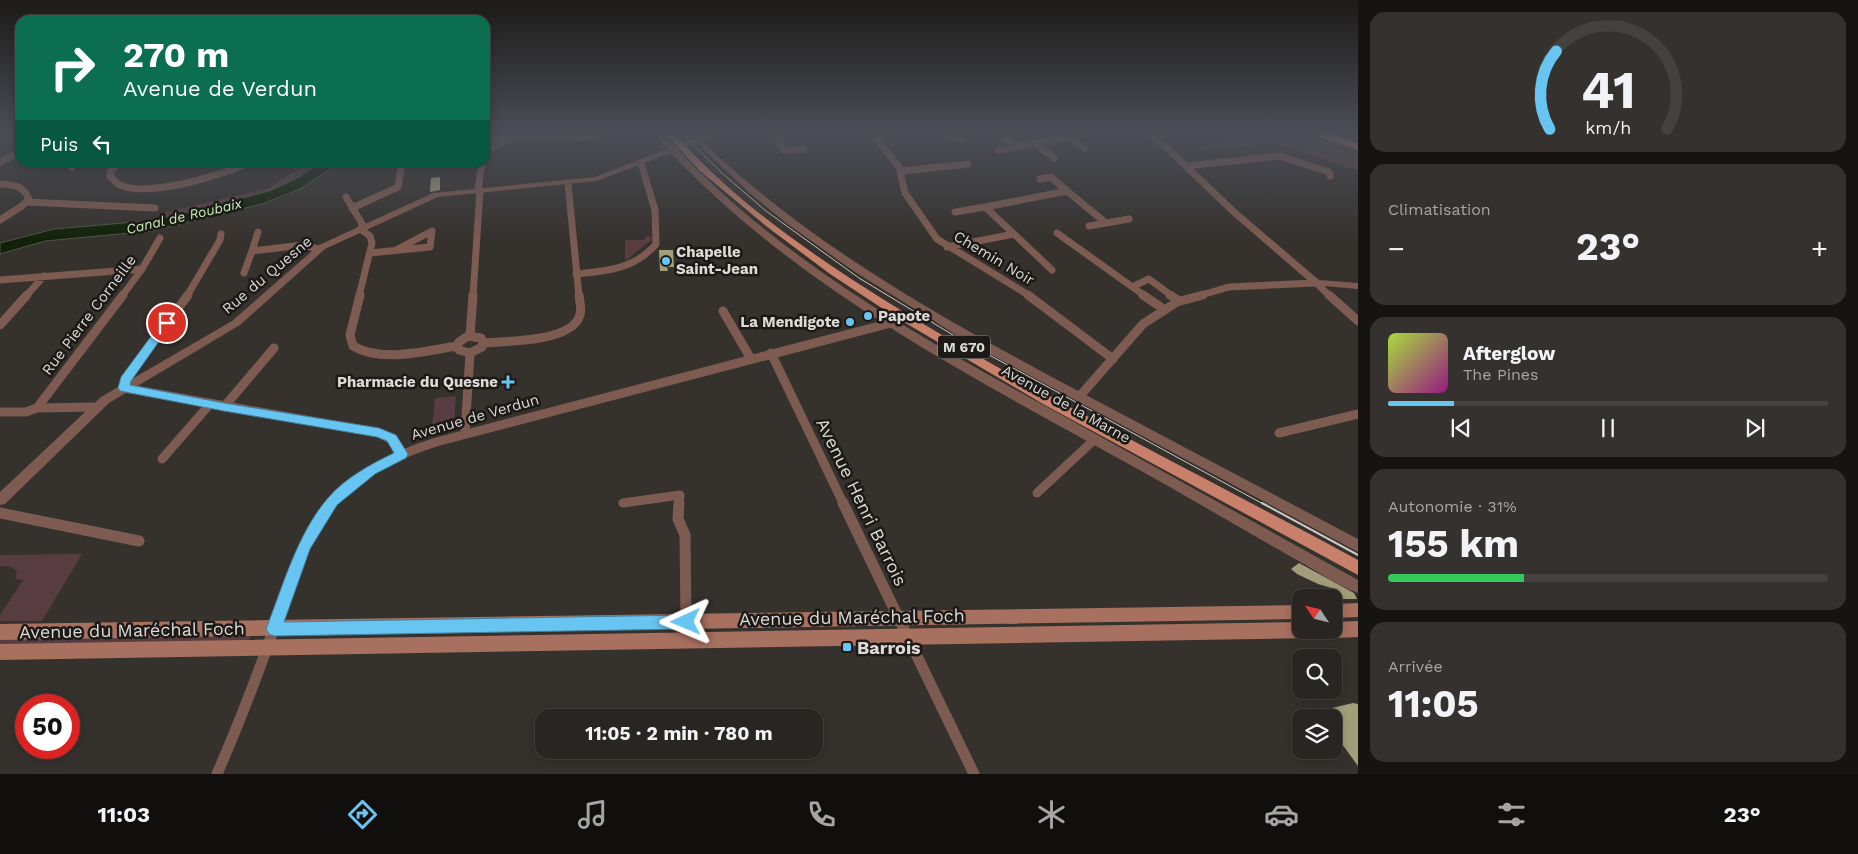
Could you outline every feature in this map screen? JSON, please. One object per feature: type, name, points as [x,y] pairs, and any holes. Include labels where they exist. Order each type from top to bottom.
[{"type":"main road","name":"Avenue de la Marne","points":[[713,170],[764,220],[850,283],[936,338],[1224,496],[1358,566]]},
{"type":"main road","name":"Avenue de la Marne","points":[[713,170],[772,221],[828,262],[906,313],[1013,375],[1267,513],[1358,566]]},
{"type":"main road","points":[[1224,496],[1358,572]]},
{"type":"main road","points":[[1267,513],[1358,560]]},
{"type":"main road","points":[[1342,611],[1357,612]]},
{"type":"main road","name":"Avenue du Maréchal Foch","points":[[0,632],[1292,612]]},
{"type":"main road","points":[[1342,630],[1358,629]]},
{"type":"main road","name":"Avenue du Maréchal Foch","points":[[0,652],[1292,630]]},
{"type":"street","points":[[113,170],[110,174],[113,181],[124,185],[146,188],[203,180],[234,170]]},
{"type":"street","points":[[352,208],[398,187],[401,170]]},
{"type":"street","points":[[470,336],[481,170]]},
{"type":"street","name":"Rue du Quesne","points":[[0,500],[96,407],[124,388],[236,323],[318,249],[432,196],[600,179],[623,170]]},
{"type":"street","points":[[576,274],[622,269],[650,251],[656,244],[655,207],[643,170]]},
{"type":"street","name":"Avenue de la Marne","points":[[701,170],[709,186],[756,226],[827,280],[891,322],[986,379],[1358,586]]},
{"type":"street","name":"Avenue de la Marne","points":[[723,170],[840,257],[944,323],[1358,546]]},
{"type":"street","points":[[901,171],[912,170]]},
{"type":"street","points":[[1190,170],[1234,212],[1358,321]]},
{"type":"street","points":[[1324,170],[1330,172],[1330,176]]},
{"type":"street","name":"Chemin Noir","points":[[901,171],[906,193],[932,233],[947,247],[1018,287],[1112,358]]},
{"type":"street","points":[[1040,179],[1051,177],[1106,223]]},
{"type":"street","points":[[483,343],[555,335],[572,327],[578,321],[580,315],[568,183]]},
{"type":"street","points":[[0,184],[22,186],[29,198],[27,202]]},
{"type":"street","points":[[955,212],[1067,191]]},
{"type":"street","points":[[346,198],[362,228],[372,240],[350,335],[351,344],[361,352],[375,355],[458,346]]},
{"type":"street","points":[[0,220],[27,202],[140,209],[155,208]]},
{"type":"street","points":[[985,207],[1052,270]]},
{"type":"street","points":[[1089,226],[1129,219]]},
{"type":"street","points":[[370,254],[430,247],[432,231],[396,250]]},
{"type":"street","points":[[244,273],[258,232]]},
{"type":"street","points":[[1057,233],[1165,310]]},
{"type":"street","points":[[221,234],[220,240],[193,286],[125,380],[124,388],[379,433],[391,438],[402,454]]},
{"type":"street","points":[[947,247],[1014,234]]},
{"type":"street","name":"Rue Pierre Corneille","points":[[37,408],[142,268],[160,238]]},
{"type":"street","points":[[252,251],[303,245],[318,249]]},
{"type":"street","points":[[0,280],[142,268]]},
{"type":"street","points":[[0,325],[44,276]]},
{"type":"street","points":[[1136,285],[1149,279],[1179,301]]},
{"type":"street","points":[[1079,397],[1143,324],[1179,301],[1228,286],[1316,283],[1358,286]]},
{"type":"street","points":[[723,312],[751,358]]},
{"type":"street","name":"Avenue de Verdun","points":[[217,774],[304,547],[333,502],[370,470],[402,454],[465,433],[891,322]]},
{"type":"street","points":[[458,346],[460,340],[470,336],[479,337],[483,343]]},
{"type":"street","points":[[458,346],[462,352],[470,353],[479,350],[483,343]]},
{"type":"street","points":[[224,407],[274,348]]},
{"type":"street","points":[[465,433],[470,353]]},
{"type":"street","name":"Avenue Henri Barrois","points":[[771,353],[974,774]]},
{"type":"street","points":[[162,459],[210,404]]},
{"type":"street","points":[[0,412],[22,412],[37,408],[96,407]]},
{"type":"street","points":[[1279,433],[1358,414]]},
{"type":"street","points":[[1037,493],[1094,439]]},
{"type":"street","points":[[623,503],[680,495],[678,519],[684,535],[686,622]]},
{"type":"street","points":[[0,513],[138,541]]},
{"type":"shaded area","points":[[296,170],[309,170],[272,190],[157,220],[166,212],[269,188]]},
{"type":"shaded area","points":[[647,236],[653,240],[625,261],[625,240],[643,240]]},
{"type":"shaded area","points":[[456,396],[454,424],[432,426],[435,398]]},
{"type":"shaded area","points":[[82,554],[42,621],[0,621],[0,615],[23,580],[15,579],[17,572],[13,568],[0,566],[0,555]]},
{"type":"shaded area","points":[[252,633],[246,646],[0,649],[0,637]]},
{"type":"water","name":"Canal de Roubaix","points":[[309,170],[328,170],[300,189],[262,204],[151,231],[45,241],[0,254],[0,243],[54,229],[147,221],[207,208],[272,190]]},
{"type":"building","points":[[440,177],[440,190],[430,192],[431,178]]},
{"type":"building","name":"Chapelle Saint-Jean","points":[[659,250],[673,250],[674,267],[667,267],[668,271],[660,271]]},
{"type":"building","points":[[1299,563],[1354,593],[1357,599],[1342,599],[1342,589],[1318,584],[1291,569]]},
{"type":"building","points":[[1353,703],[1358,704],[1358,766],[1342,744],[1342,709],[1332,708]]},
{"type":"tram line","points":[[719,170],[766,211],[859,278],[958,338],[1265,505]]},
{"type":"tram line","points":[[1262,503],[1358,555]]},
{"type":"place","name":"Chapelle Saint-Jean","points":[[666,261]]},
{"type":"place","name":"Papote","points":[[868,316]]},
{"type":"place","name":"La Mendigote","points":[[850,322]]},
{"type":"place","name":"Pharmacie du Quesne","points":[[508,382]]},
{"type":"place","name":"Barrois","points":[[847,647]]},
{"type":"route","points":[[167,323],[125,380],[124,388],[384,434],[394,441],[402,454],[370,470],[341,493],[333,502],[304,547],[274,629],[686,622]]}]
